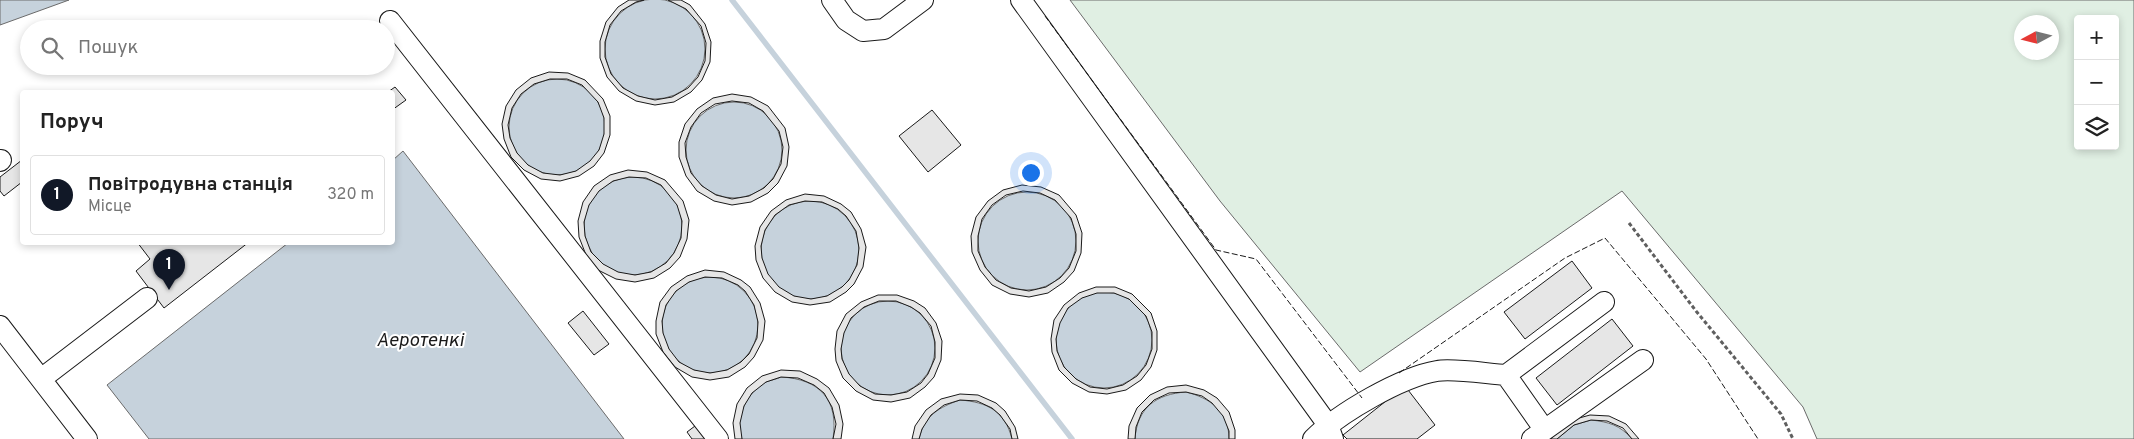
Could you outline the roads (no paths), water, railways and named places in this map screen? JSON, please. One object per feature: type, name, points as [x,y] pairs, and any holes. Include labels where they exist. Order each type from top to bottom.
[{"type":"lane","points":[[832,0],[846,20],[863,31],[884,29],[923,0]]},
{"type":"lane","points":[[1022,0],[1330,432]]},
{"type":"lane","points":[[395,27],[718,439]]},
{"type":"lane","points":[[41,379],[147,298]]},
{"type":"lane","points":[[1313,439],[1330,432],[1400,382],[1438,371],[1506,375],[1604,302]]},
{"type":"lane","points":[[0,326],[87,439]]},
{"type":"lane","points":[[1506,375],[1538,434],[1643,360]]},
{"type":"water","points":[[655,-1],[665,0],[683,7],[697,21],[704,39],[704,59],[697,77],[683,91],[665,98],[655,99],[645,98],[627,91],[613,77],[606,59],[605,49],[606,39],[613,21],[627,7],[645,0]]},
{"type":"water","points":[[0,0],[69,0],[0,25]]},
{"type":"water","points":[[557,79],[575,83],[591,93],[601,109],[605,127],[601,145],[591,161],[575,171],[557,175],[539,171],[523,161],[513,145],[509,127],[513,109],[523,93],[539,83]]},
{"type":"water","points":[[734,102],[753,105],[768,116],[779,131],[782,150],[779,169],[768,184],[753,195],[734,198],[715,195],[700,184],[689,169],[686,150],[689,131],[700,116],[715,105]]},
{"type":"water","name":"Аеротенкі","points":[[403,151],[624,439],[149,439],[107,385],[285,245],[395,245],[395,158]]},
{"type":"water","points":[[633,177],[652,181],[667,192],[678,207],[682,226],[678,245],[667,260],[652,271],[633,275],[614,271],[599,260],[588,245],[584,226],[588,207],[599,192],[614,181]]},
{"type":"water","points":[[1027,192],[1046,195],[1062,206],[1073,222],[1076,241],[1073,260],[1062,276],[1046,287],[1027,290],[1008,287],[992,276],[981,260],[978,241],[981,222],[992,206],[1008,195]]},
{"type":"water","points":[[810,201],[820,202],[837,209],[851,223],[858,240],[858,260],[851,277],[837,291],[820,298],[810,299],[800,298],[783,291],[769,277],[762,260],[761,250],[762,240],[769,223],[783,209],[800,202]]},
{"type":"water","points":[[710,277],[728,281],[744,291],[754,307],[758,325],[754,343],[744,359],[728,369],[710,373],[692,369],[676,359],[666,343],[662,325],[666,307],[676,291],[692,281]]},
{"type":"water","points":[[1104,292],[1122,296],[1138,306],[1148,322],[1152,340],[1148,358],[1138,374],[1122,384],[1104,388],[1086,384],[1070,374],[1060,358],[1056,340],[1060,322],[1070,306],[1086,296]]},
{"type":"water","points":[[888,301],[906,305],[921,315],[931,330],[935,348],[931,366],[921,381],[906,391],[888,395],[870,391],[855,381],[845,366],[841,348],[845,330],[855,315],[870,305]]},
{"type":"water","points":[[781,377],[806,382],[824,394],[833,413],[833,439],[742,439],[740,431],[741,414],[748,399],[759,386]]},
{"type":"water","points":[[1186,392],[1210,402],[1222,413],[1226,421],[1229,439],[1135,439],[1140,419],[1150,405],[1166,396]]},
{"type":"water","points":[[960,400],[979,403],[994,410],[1005,421],[1012,439],[919,439],[921,431],[929,418],[939,409]]},
{"type":"water","points":[[1591,420],[1614,425],[1623,430],[1632,439],[1557,439],[1574,425]]},
{"type":"waterway","points":[[732,0],[1072,439]]},
{"type":"place","name":"Повітродувна станція","points":[[169,290]]}]
